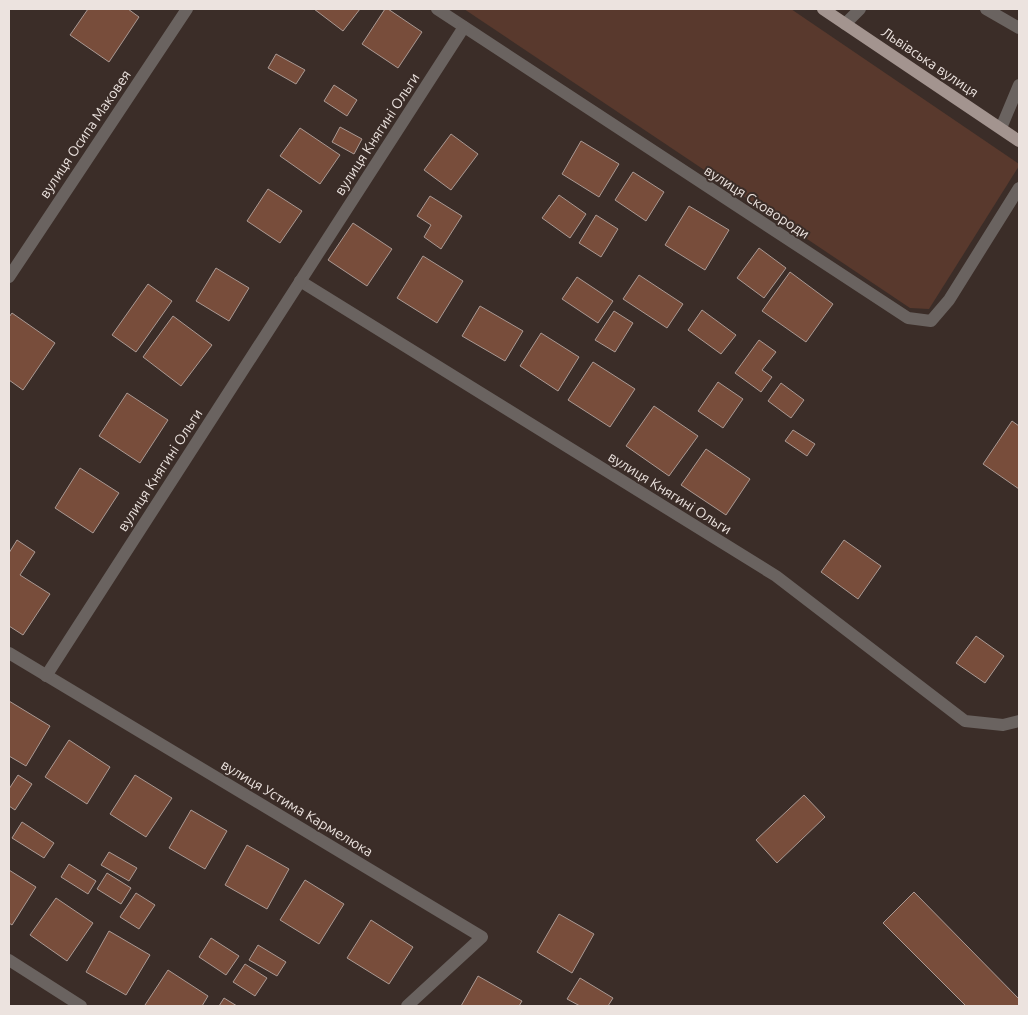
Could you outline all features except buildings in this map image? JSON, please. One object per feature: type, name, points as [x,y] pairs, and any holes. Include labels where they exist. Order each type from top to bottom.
[{"type":"main road","name":"Львівська вулиця","points":[[824,9],[1019,141]]},
{"type":"street","name":"вулиця Осипа Маковея","points":[[9,277],[187,9]]},
{"type":"street","name":"вулиця Сковороди","points":[[437,9],[908,318],[931,321],[949,300],[1019,188]]},
{"type":"street","points":[[846,24],[860,9]]},
{"type":"street","points":[[986,9],[1019,28]]},
{"type":"street","name":"вулиця Княгині Ольги","points":[[46,676],[464,27]]},
{"type":"street","points":[[1001,128],[1019,85]]},
{"type":"street","name":"вулиця Княгині Ольги","points":[[300,281],[776,576],[965,721],[1003,724],[1019,721]]},
{"type":"street","name":"вулиця Устима Кармелюка","points":[[9,653],[482,937],[407,1006]]},
{"type":"street","points":[[9,960],[81,1006]]},
{"type":"shaded area","points":[[464,9],[791,9],[1019,164],[1019,166],[929,309],[910,308]]}]
